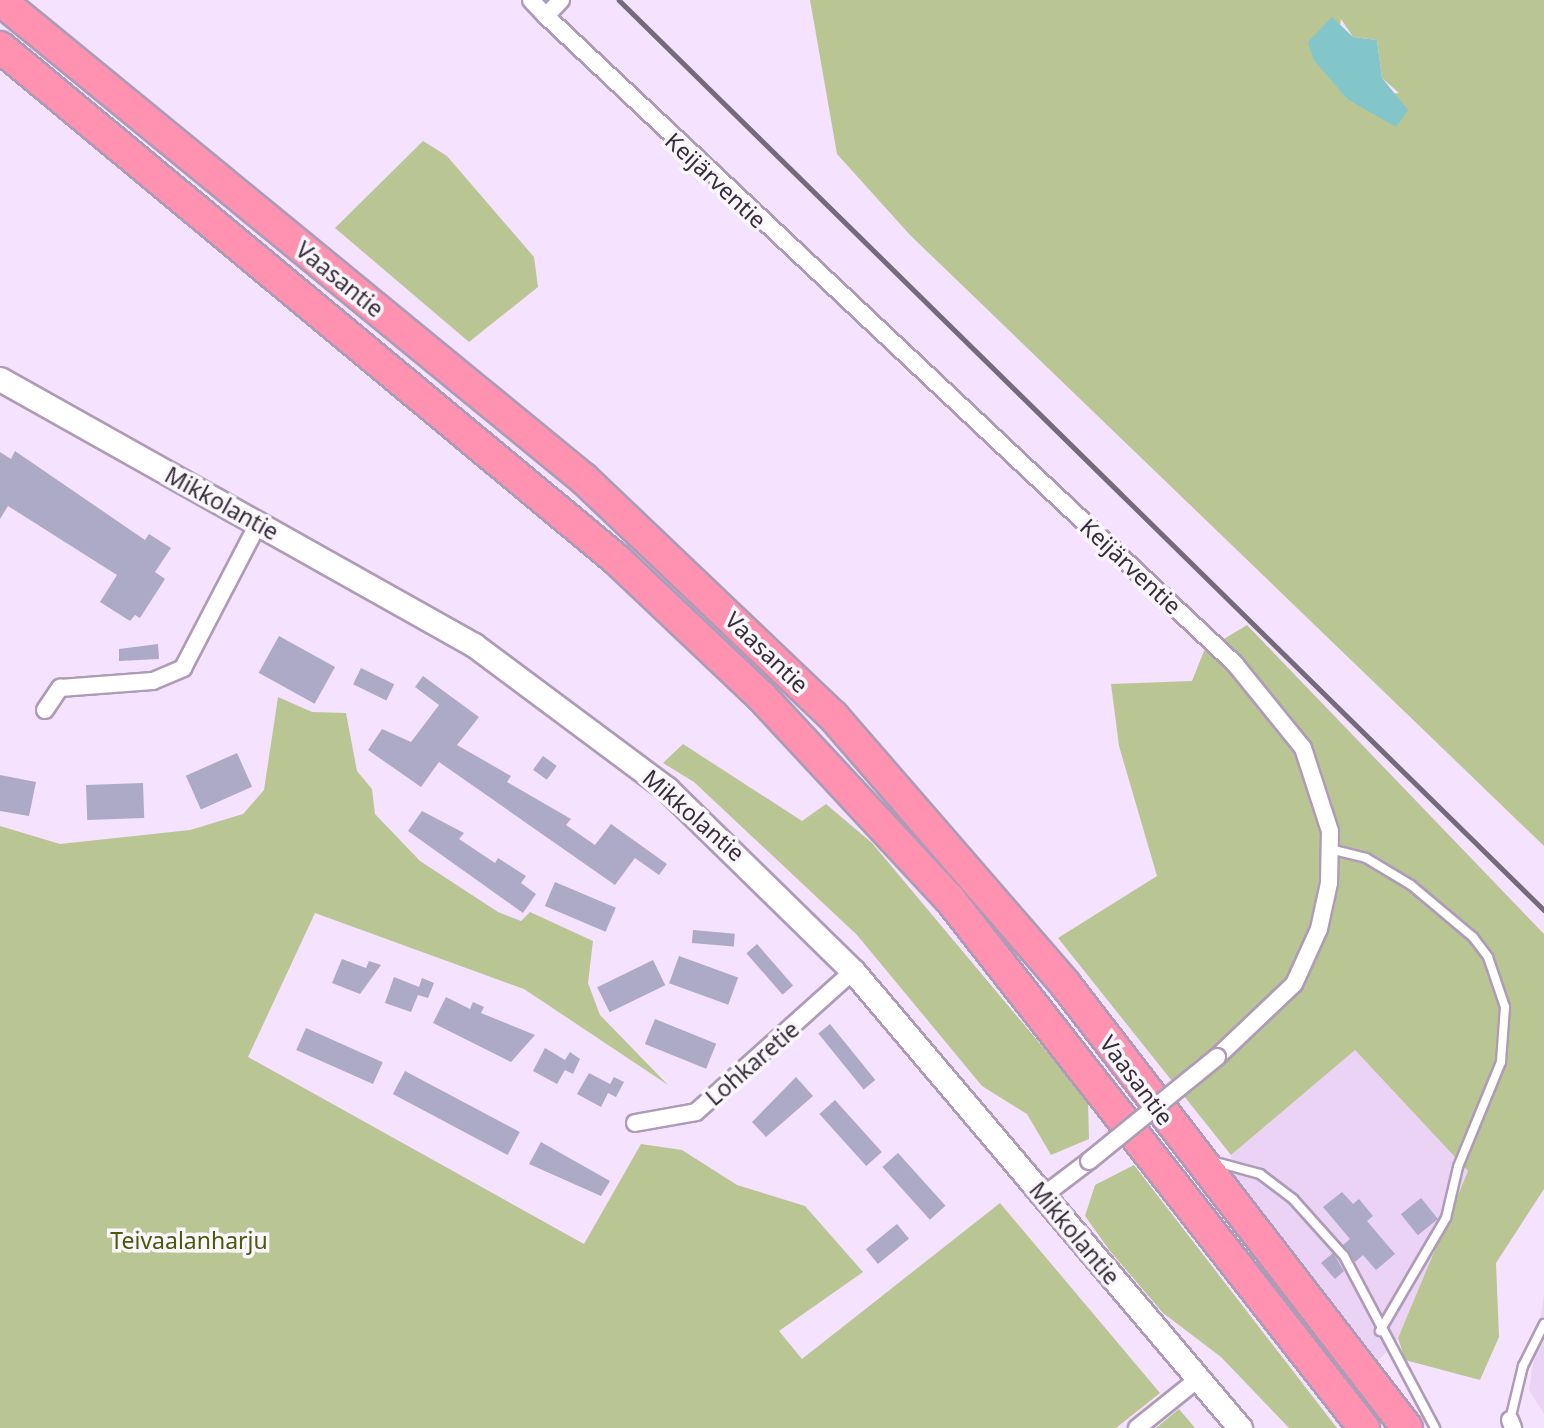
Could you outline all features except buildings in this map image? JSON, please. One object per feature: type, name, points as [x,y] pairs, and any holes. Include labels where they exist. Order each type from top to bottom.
[{"type":"highway","name":"Vaasantie","points":[[0,0],[573,470],[744,627],[952,849],[1407,1428]]},
{"type":"highway","name":"Vaasantie","points":[[0,47],[616,559],[772,706],[949,898],[1364,1428]]},
{"type":"main road","name":"Mikkolantie","points":[[0,379],[474,645],[586,725],[719,835],[853,971],[1240,1428]]},
{"type":"street","name":"Keijärventie","points":[[531,0],[1235,664],[1303,748],[1326,810],[1331,849],[1310,955],[1276,1005],[1044,1195]]},
{"type":"street","points":[[546,16],[561,0]]},
{"type":"street","points":[[46,710],[60,688],[153,681],[183,668],[258,523]]},
{"type":"street","name":"Lohkaretie","points":[[635,1123],[696,1112],[853,971]]},
{"type":"street","points":[[1137,1428],[1198,1379]]},
{"type":"lane","points":[[1331,849],[1366,858],[1411,885],[1473,937],[1488,957],[1505,1007],[1501,1062],[1458,1167],[1446,1218],[1380,1331]]},
{"type":"lane","points":[[1180,1136],[1222,1166],[1260,1174],[1293,1199],[1344,1256],[1368,1296],[1380,1331],[1435,1428]]},
{"type":"lane","points":[[1512,1424],[1523,1366],[1544,1324]]},
{"type":"shaded area","points":[[1332,17],[1353,37],[1377,40],[1382,78],[1408,110],[1396,127],[1347,99],[1313,59],[1308,42]]},
{"type":"shaded area","points":[[1354,1049],[1468,1171],[1398,1338],[1373,1367],[1232,1188],[1231,1155]]},
{"type":"shaded area","points":[[1544,1295],[1544,1414],[1529,1390]]},
{"type":"green space","points":[[810,0],[1544,0],[1544,846],[910,235],[837,154]],"holes":[[[1341,19],[1353,37],[1377,40],[1382,78],[1399,93],[1347,99],[1332,79]]]},
{"type":"green space","points":[[423,141],[447,156],[534,257],[538,287],[469,342],[335,228]]},
{"type":"green space","points":[[1247,625],[1544,934],[1544,1189],[1496,1263],[1499,1337],[1480,1380],[1405,1360],[1398,1338],[1468,1171],[1355,1050],[1231,1155],[1058,938],[1157,876],[1119,746],[1111,684],[1192,681],[1204,651]]},
{"type":"green space","name":"Teivaalanharju","points":[[278,697],[312,712],[346,713],[357,771],[372,789],[375,814],[420,861],[498,912],[521,921],[530,912],[593,941],[588,983],[600,1015],[668,1085],[524,989],[315,913],[248,1057],[584,1244],[641,1144],[682,1150],[737,1185],[805,1206],[863,1272],[779,1331],[802,1359],[1000,1203],[1160,1393],[1116,1428],[0,1428],[0,826],[60,844],[190,830],[243,814],[264,790]]},
{"type":"green space","points":[[683,744],[802,821],[826,804],[872,843],[1088,1101],[1089,1139],[1051,1155],[1027,1114],[982,1086],[857,935],[694,782],[663,763]]},
{"type":"green space","points":[[1134,1165],[1337,1428],[1289,1428],[1221,1357],[1163,1313],[1110,1251],[1085,1216],[1095,1185]]},
{"type":"green space","points":[[1179,1409],[1195,1428],[1156,1428]]},
{"type":"railway","points":[[619,0],[1544,910]]}]
